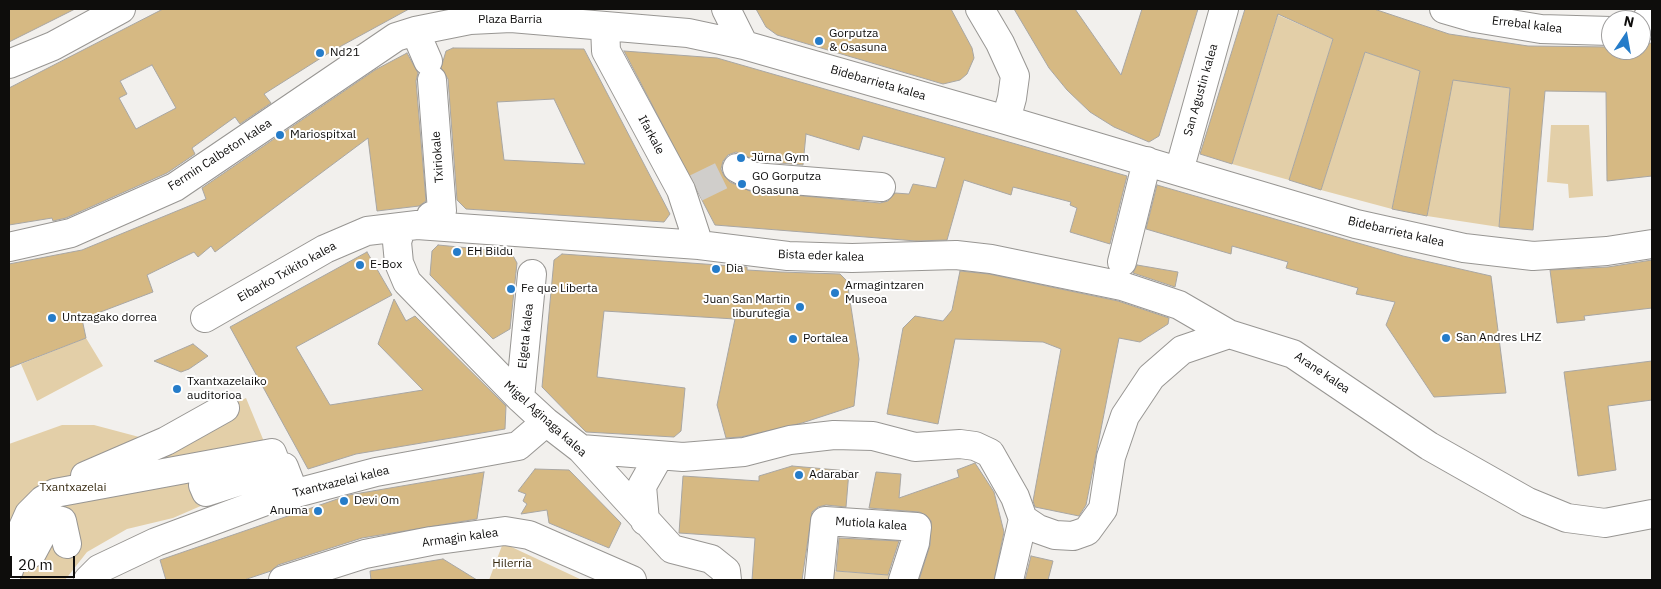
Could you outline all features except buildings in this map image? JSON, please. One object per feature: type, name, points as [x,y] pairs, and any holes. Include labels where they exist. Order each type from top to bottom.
[{"type":"street","points":[[9,64],[53,46],[121,9]]},
{"type":"street","points":[[726,9],[744,45]]},
{"type":"street","points":[[980,9],[1000,43],[1015,76],[1006,120]]},
{"type":"street","name":"San Agustin kalea","points":[[1179,171],[1224,9]]},
{"type":"street","name":"Errebal kalea","points":[[1444,9],[1475,18],[1541,29],[1601,31]]},
{"type":"street","name":"Plaza Barria","points":[[415,31],[470,20],[511,18],[605,26]]},
{"type":"street","name":"Bidebarrieta kalea","points":[[605,26],[688,33],[744,45],[1006,120],[1356,224],[1464,248],[1533,256],[1607,251],[1652,244]]},
{"type":"street","name":"Ifarkale","points":[[605,26],[606,51],[688,189],[699,246]]},
{"type":"street","name":"Txiriokale","points":[[415,31],[430,71],[442,211],[431,216],[431,226]]},
{"type":"street","name":"Fermin Calbeton kalea","points":[[9,247],[71,233],[175,187],[396,37],[415,31]]},
{"type":"street","points":[[1122,262],[1146,161]]},
{"type":"street","points":[[737,168],[752,176],[766,178],[881,187]]},
{"type":"street","name":"Bista eder kalea","points":[[401,228],[431,226],[699,246],[788,256],[852,258],[956,255],[991,259],[1058,271],[1122,286],[1179,305],[1229,334]]},
{"type":"street","name":"Eibarko Txikito kalea","points":[[205,318],[325,249],[367,231],[401,228]]},
{"type":"street","name":"Migel Aginaga kalea","points":[[401,228],[398,249],[400,263],[407,282],[520,398],[580,449],[672,549],[712,559],[726,571],[727,580]]},
{"type":"street","name":"Elgeta kalea","points":[[520,398],[532,274]]},
{"type":"street","points":[[580,449],[683,457],[744,452],[790,440],[834,434],[873,436],[915,447],[960,444],[975,446],[990,453],[1019,508],[1038,530],[1055,535],[1073,536],[1087,531],[1103,509],[1111,457],[1125,416],[1151,377],[1182,350],[1229,334]]},
{"type":"street","name":"Arane kalea","points":[[1229,334],[1293,354],[1428,446],[1528,502],[1567,518],[1605,523],[1652,514]]},
{"type":"street","points":[[9,570],[29,514],[43,500],[93,472],[166,441],[225,408]]},
{"type":"street","name":"Txantxazelai kalea","points":[[88,580],[99,569],[165,539],[294,493],[376,472],[518,446],[546,422]]},
{"type":"street","points":[[55,493],[272,453],[275,461],[203,485],[206,492],[284,467],[294,493]]},
{"type":"street","points":[[645,521],[642,486],[659,456]]},
{"type":"street","points":[[1009,580],[1019,508]]},
{"type":"street","points":[[32,553],[47,525],[54,520],[62,521],[67,544]]},
{"type":"street","name":"Mutiola kalea","points":[[819,580],[825,521],[917,527],[916,543],[903,580]]},
{"type":"street","name":"Armagin kalea","points":[[283,580],[365,554],[505,531],[529,535],[632,580]]},
{"type":"street","points":[[124,580],[136,552]]},
{"type":"green space","points":[[1278,15],[1333,39],[1289,180],[1232,164]]},
{"type":"green space","points":[[1365,52],[1420,71],[1392,209],[1321,190]]},
{"type":"green space","points":[[1453,79],[1510,88],[1499,227],[1427,216]]},
{"type":"green space","points":[[1551,125],[1589,125],[1593,196],[1569,198],[1568,184],[1547,182]]},
{"type":"green space","points":[[86,338],[103,366],[37,401],[21,364]]},
{"type":"green space","name":"Txantxazelai","points":[[246,398],[277,473],[173,518],[127,529],[87,552],[65,580],[9,580],[9,444],[62,425],[94,425],[143,438],[168,435]]},
{"type":"green space","name":"Hilerria","points":[[503,543],[582,580],[489,580]]},
{"type":"green space","points":[[830,571],[892,575],[890,580],[829,580]]},
{"type":"tunnel","points":[[696,188],[737,168]]},
{"type":"place","name":"Gorputza & Osasuna","points":[[819,41]]},
{"type":"place","name":"Nd21","points":[[320,53]]},
{"type":"place","name":"Mariospitxal","points":[[280,135]]},
{"type":"place","name":"Jürna Gym","points":[[741,158]]},
{"type":"place","name":"GO Gorputza Osasuna","points":[[742,184]]},
{"type":"place","name":"EH Bildu","points":[[457,252]]},
{"type":"place","name":"E-Box","points":[[360,265]]},
{"type":"place","name":"Dia","points":[[716,269]]},
{"type":"place","name":"Fe que Liberta","points":[[511,289]]},
{"type":"place","name":"Armagintzaren Museoa","points":[[835,293]]},
{"type":"place","name":"Juan San Martin liburutegia","points":[[800,307]]},
{"type":"place","name":"Untzagako dorrea","points":[[52,318]]},
{"type":"place","name":"San Andres LHZ","points":[[1446,338]]},
{"type":"place","name":"Portalea","points":[[793,339]]},
{"type":"place","name":"Txantxazelaiko auditorioa","points":[[177,389]]},
{"type":"place","name":"Adarabar","points":[[799,475]]},
{"type":"place","name":"Devi Om","points":[[344,501]]},
{"type":"place","name":"Anuma","points":[[318,511]]}]
